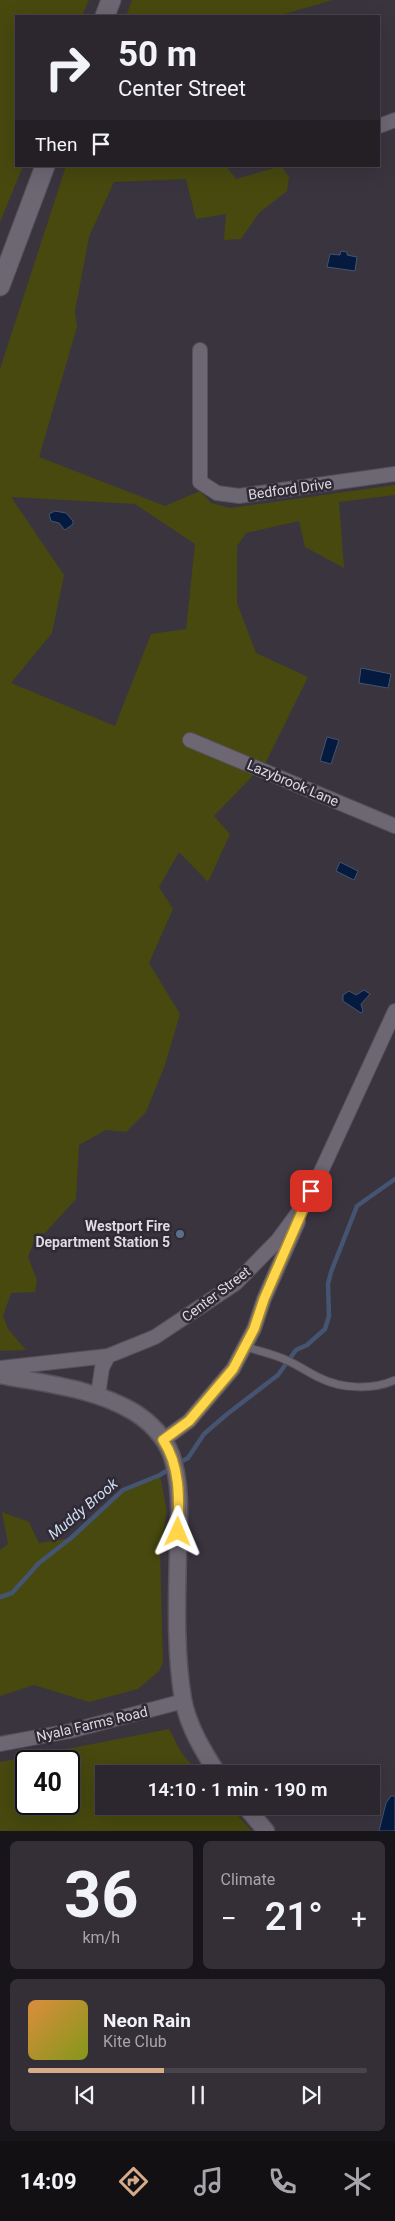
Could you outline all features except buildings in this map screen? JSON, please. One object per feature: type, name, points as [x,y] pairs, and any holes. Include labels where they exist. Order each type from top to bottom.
[{"type":"main road","points":[[105,15],[111,0]]},
{"type":"main road","points":[[0,286],[45,167]]},
{"type":"street","points":[[380,126],[395,120]]},
{"type":"street","name":"Bedford Drive","points":[[200,350],[200,482],[217,493],[239,496],[395,474]]},
{"type":"street","name":"Lazybrook Lane","points":[[190,740],[395,826]]},
{"type":"street","name":"Center Street","points":[[167,1447],[233,1369],[246,1347],[303,1206],[319,1176],[395,1011]]},
{"type":"street","name":"Center Street","points":[[0,1368],[108,1356],[155,1338],[236,1283],[278,1240],[303,1206]]},
{"type":"street","points":[[98,1395],[102,1368],[108,1356]]},
{"type":"street","points":[[0,1375],[98,1395],[135,1413],[148,1422],[167,1447],[175,1469],[179,1501],[178,1661],[184,1701],[198,1741],[213,1765]]},
{"type":"street","name":"Nyala Farms Road","points":[[0,1744],[70,1731],[184,1701]]},
{"type":"street","points":[[253,1815],[266,1831]]},
{"type":"lane","points":[[246,1347],[285,1359],[322,1379],[340,1384],[367,1387],[395,1380]]},
{"type":"shaded area","points":[[0,0],[89,0],[82,15],[15,15],[15,167],[23,167],[0,222]]},
{"type":"shaded area","points":[[132,0],[333,0],[280,15],[126,15]]},
{"type":"shaded area","points":[[66,167],[227,167],[236,179],[282,167],[289,177],[287,191],[259,213],[241,239],[224,240],[226,214],[196,219],[186,179],[114,182],[89,237],[75,311],[77,327],[39,457],[165,506],[200,491],[211,503],[230,508],[395,485],[395,495],[339,502],[344,568],[305,547],[299,521],[246,533],[237,546],[237,603],[256,653],[308,677],[266,762],[214,816],[230,834],[208,882],[179,852],[159,887],[173,909],[149,963],[180,1014],[165,1065],[146,1112],[126,1132],[106,1130],[79,1145],[76,1199],[45,1233],[36,1236],[28,1257],[37,1280],[35,1292],[11,1293],[3,1316],[8,1329],[26,1350],[0,1351],[0,369]],"holes":[[[11,497],[135,504],[195,544],[186,629],[151,634],[115,726],[11,683],[52,633],[64,575]]]},
{"type":"shaded area","points":[[160,1475],[167,1512],[160,1549],[163,1663],[159,1671],[138,1689],[89,1702],[34,1685],[0,1696],[0,1550],[8,1544],[2,1512],[29,1522],[39,1543],[71,1538],[123,1490]]},
{"type":"shaded area","points":[[169,1729],[181,1752],[192,1765],[95,1765],[95,1815],[237,1815],[252,1831],[0,1831],[0,1762],[15,1759],[15,1815],[80,1815],[80,1750],[61,1750]]},
{"type":"water","points":[[341,251],[347,252],[347,255],[357,257],[355,271],[327,267],[330,254],[340,255]]},
{"type":"water","points":[[55,511],[66,513],[73,521],[73,524],[65,530],[59,523],[51,521],[49,514]]},
{"type":"water","points":[[361,668],[391,674],[388,688],[359,683]]},
{"type":"water","points":[[327,737],[339,740],[331,764],[320,761]]},
{"type":"water","points":[[340,862],[358,871],[354,880],[336,871]]},
{"type":"water","points":[[364,990],[370,994],[361,1004],[363,1011],[361,1013],[343,1001],[343,995],[349,991],[356,995]]},
{"type":"water","points":[[391,1796],[395,1796],[395,1831],[379,1831],[386,1803]]},
{"type":"waterway","name":"Muddy Brook","points":[[177,1464],[188,1458],[204,1434],[278,1375],[296,1350],[307,1345],[325,1329],[329,1316],[328,1284],[331,1272],[357,1206],[395,1179]]},
{"type":"waterway","name":"Muddy Brook","points":[[0,1597],[12,1593],[39,1563],[71,1538],[123,1490],[160,1475],[171,1468]]},
{"type":"place","name":"Westport Fire Department Station 5","points":[[180,1234]]},
{"type":"route","points":[[178,1532],[179,1501],[175,1469],[163,1440],[189,1421],[233,1369],[254,1329],[264,1299],[311,1191]]}]
